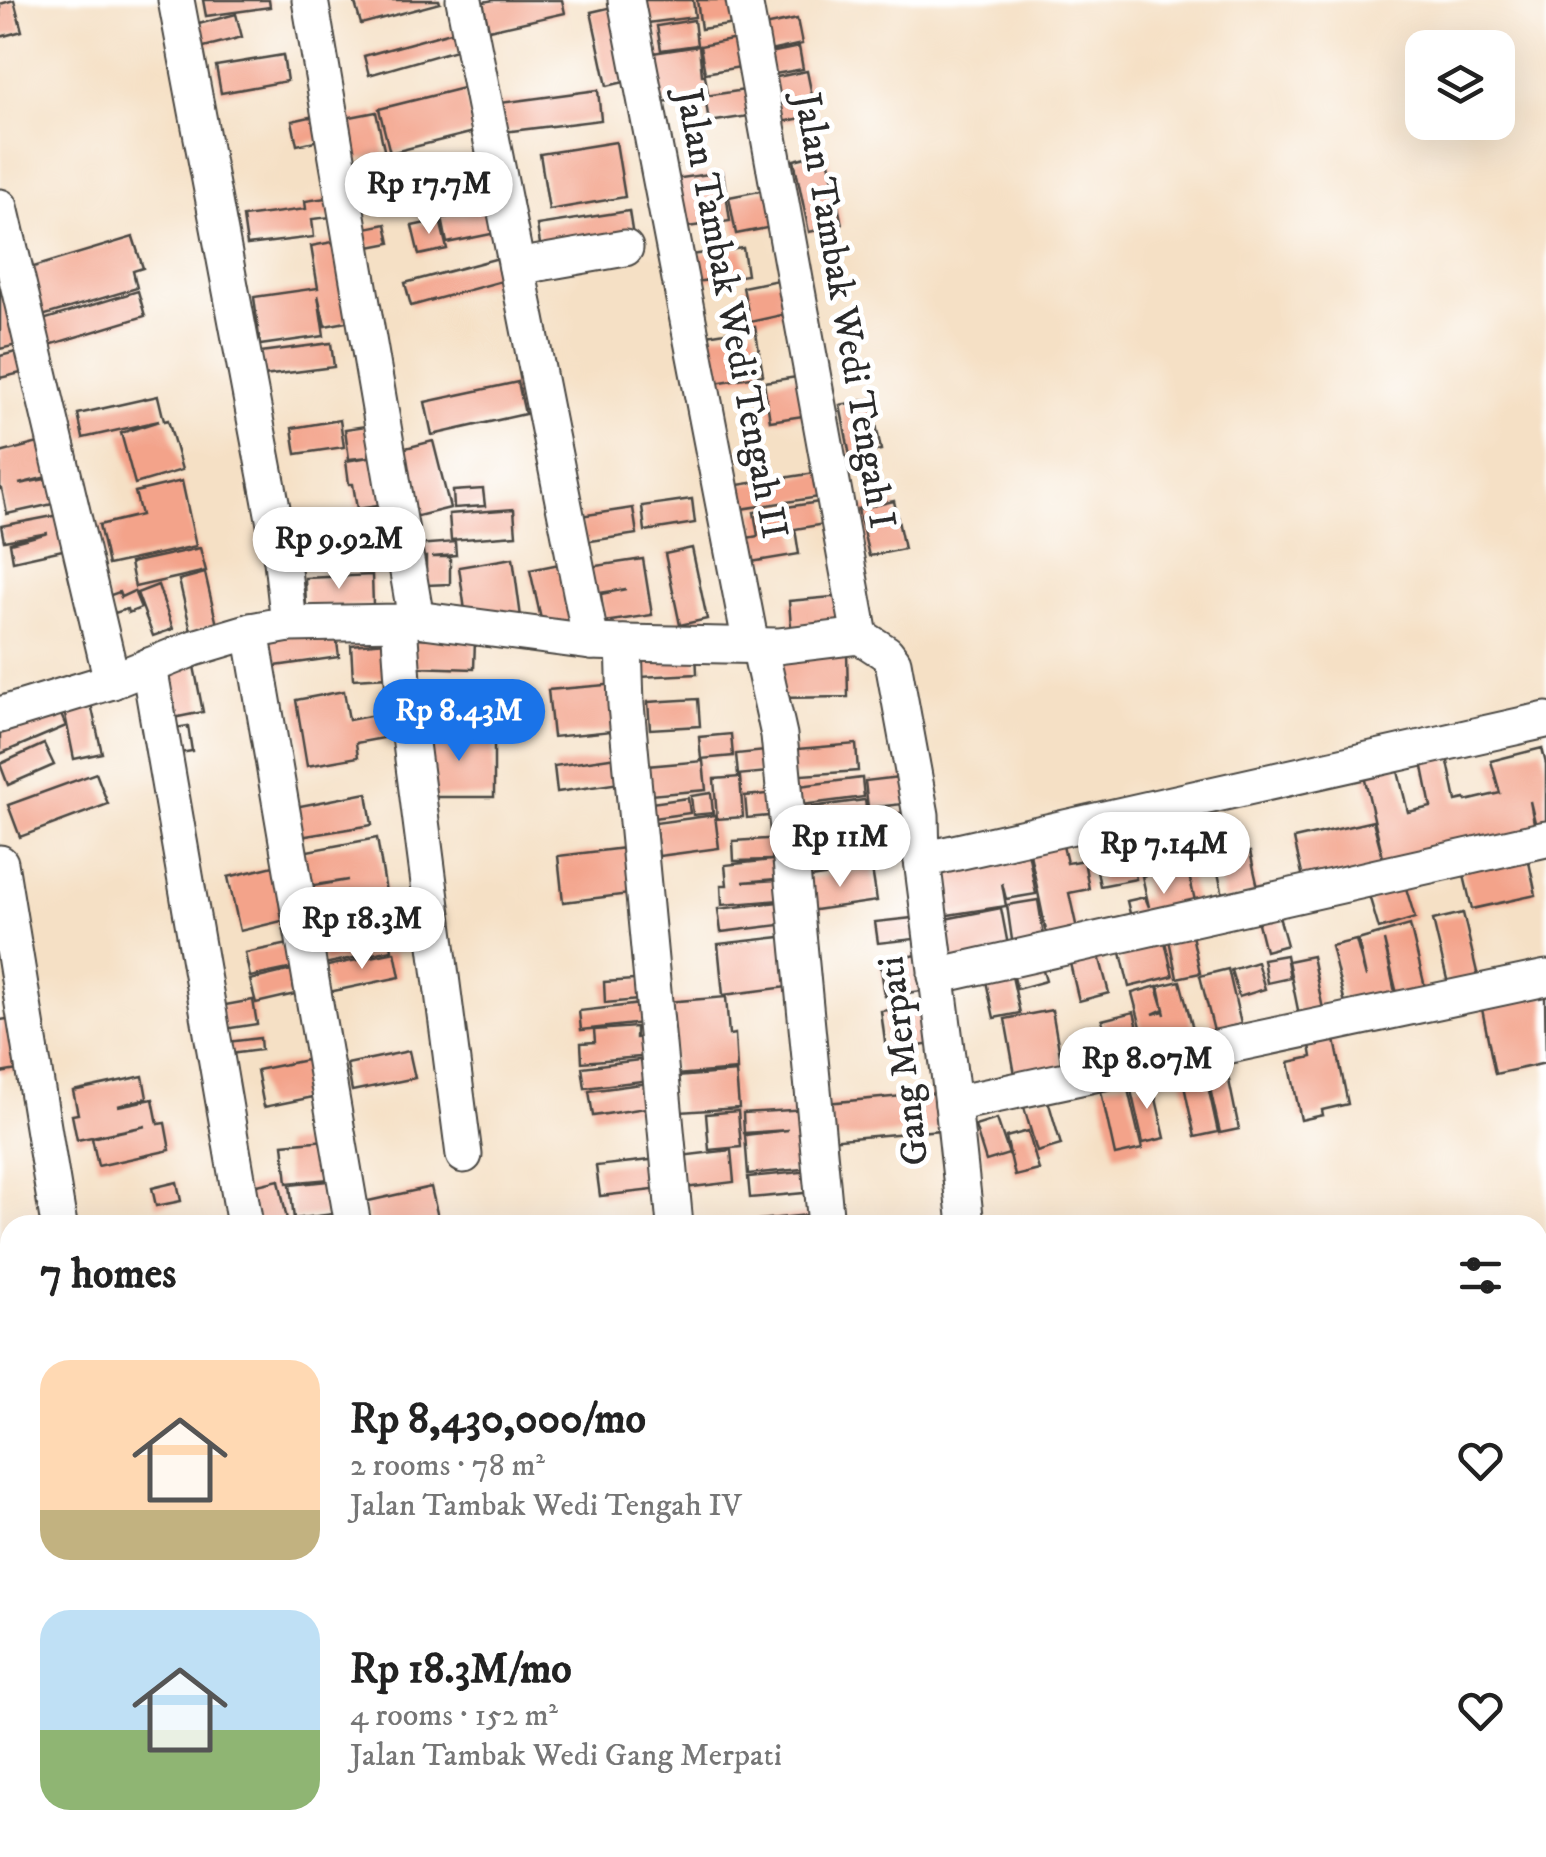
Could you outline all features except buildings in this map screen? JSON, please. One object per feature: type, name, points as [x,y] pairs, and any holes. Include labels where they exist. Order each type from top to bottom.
[{"type":"street","points":[[176,0],[282,561],[289,624]]},
{"type":"street","points":[[310,0],[407,620],[403,680],[464,1155]]},
{"type":"street","points":[[464,0],[516,266],[607,643],[626,706],[674,1215]]},
{"type":"street","name":"Jalan Tambak Wedi Tengah II","points":[[626,0],[755,645],[779,735],[825,1215]]},
{"type":"street","name":"Jalan Tambak Wedi Tengah I","points":[[744,0],[873,644]]},
{"type":"street","points":[[0,207],[112,681]]},
{"type":"street","points":[[516,266],[624,248]]},
{"type":"street","points":[[0,715],[112,681],[194,648],[289,624],[407,620],[607,643],[873,644]]},
{"type":"street","points":[[251,631],[351,1215]]},
{"type":"street","name":"Gang Merpati","points":[[873,644],[893,662],[917,796],[965,1215]]},
{"type":"street","points":[[148,666],[244,1215]]},
{"type":"street","points":[[922,860],[1546,720]]},
{"type":"street","points":[[936,976],[1546,839]]},
{"type":"street","points":[[0,862],[57,1215]]},
{"type":"street","points":[[953,1104],[1546,978]]}]
